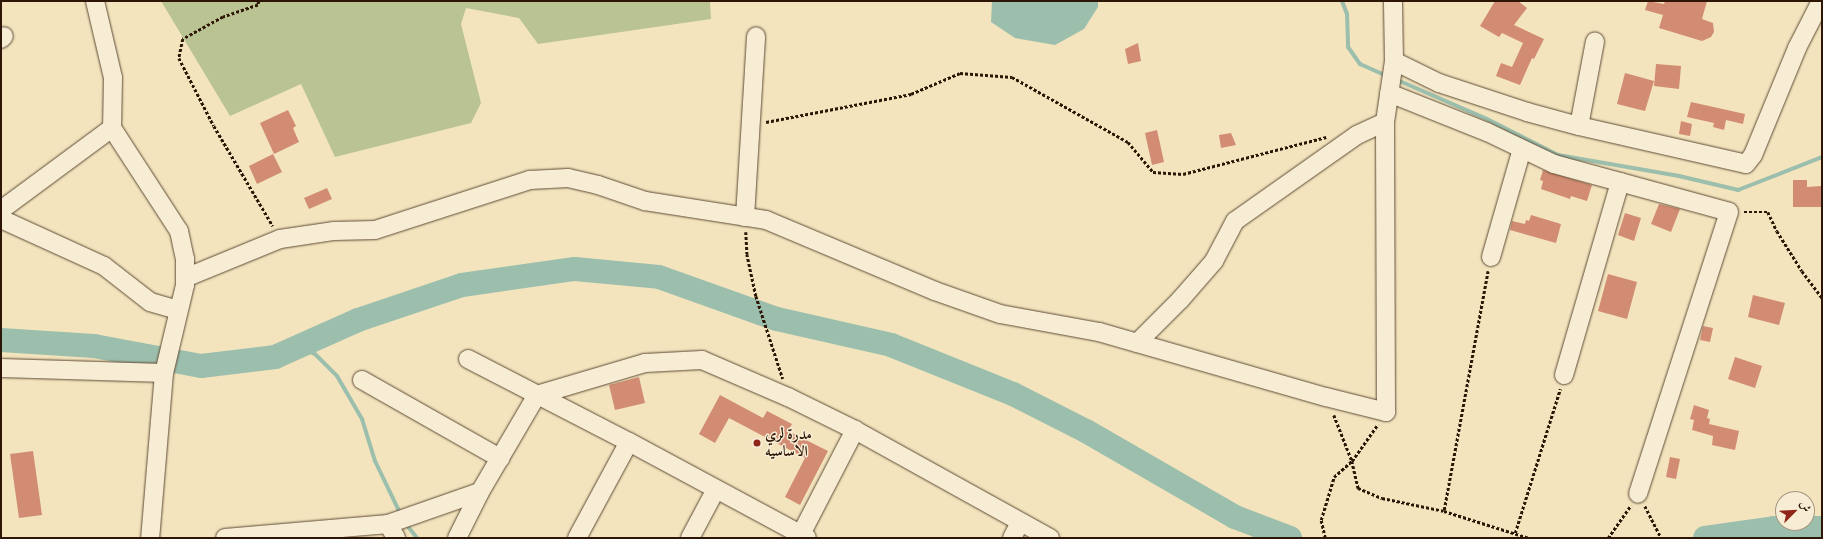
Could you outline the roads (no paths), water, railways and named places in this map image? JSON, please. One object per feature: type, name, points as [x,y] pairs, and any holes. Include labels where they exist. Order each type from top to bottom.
[{"type":"street","points":[[95,1],[113,78],[112,128],[178,231],[185,260],[185,285],[164,373],[150,538]]},
{"type":"street","points":[[185,278],[280,239],[334,231],[376,230],[530,180],[568,178],[598,185],[645,201],[766,220],[935,291],[1000,314],[1099,332],[1326,397],[1386,412],[1385,122],[1391,77],[1393,1]]},
{"type":"street","points":[[1391,77],[1439,83],[1527,112],[1579,126],[1746,164],[1753,156],[1797,48],[1821,1]]},
{"type":"street","points":[[745,217],[756,36]]},
{"type":"street","points":[[1579,126],[1594,41]]},
{"type":"street","points":[[1391,77],[1487,132],[1554,164],[1729,212],[1638,494]]},
{"type":"street","points":[[1137,343],[1180,300],[1214,261],[1235,220],[1357,135],[1385,122]]},
{"type":"street","points":[[1,210],[112,128]]},
{"type":"street","points":[[1491,257],[1522,149]]},
{"type":"street","points":[[1564,375],[1620,182]]},
{"type":"street","points":[[1,219],[104,266],[150,302],[178,310]]},
{"type":"street","points":[[468,360],[629,442],[802,537],[855,430]]},
{"type":"street","points":[[457,538],[480,492],[537,395],[645,363],[702,360],[788,397],[855,430],[1050,538]]},
{"type":"street","points":[[1,368],[164,373]]},
{"type":"street","points":[[362,380],[500,458]]},
{"type":"street","points":[[577,538],[629,442]]},
{"type":"street","points":[[690,538],[716,489]]},
{"type":"street","points":[[225,538],[392,531],[480,492]]},
{"type":"street","points":[[1012,538],[1020,522]]},
{"type":"waterway","points":[[1342,1],[1347,14],[1348,47],[1360,64],[1387,76]]},
{"type":"waterway","points":[[1395,79],[1487,119],[1558,155],[1679,176],[1738,190],[1822,157]]},
{"type":"waterway","points":[[1,340],[94,346],[201,366],[275,357],[358,320],[462,285],[575,269],[659,277],[777,319],[891,345],[1013,394],[1086,431],[1235,517],[1290,538]]},
{"type":"waterway","points":[[299,347],[315,354],[337,376],[362,419],[375,461],[401,515]]},
{"type":"waterway","points":[[405,523],[417,538]]},
{"type":"waterway","points":[[1705,538],[1774,528],[1822,528]]},
{"type":"place","name":"مدرة لري الاساسیه","points":[[757,443]]}]
